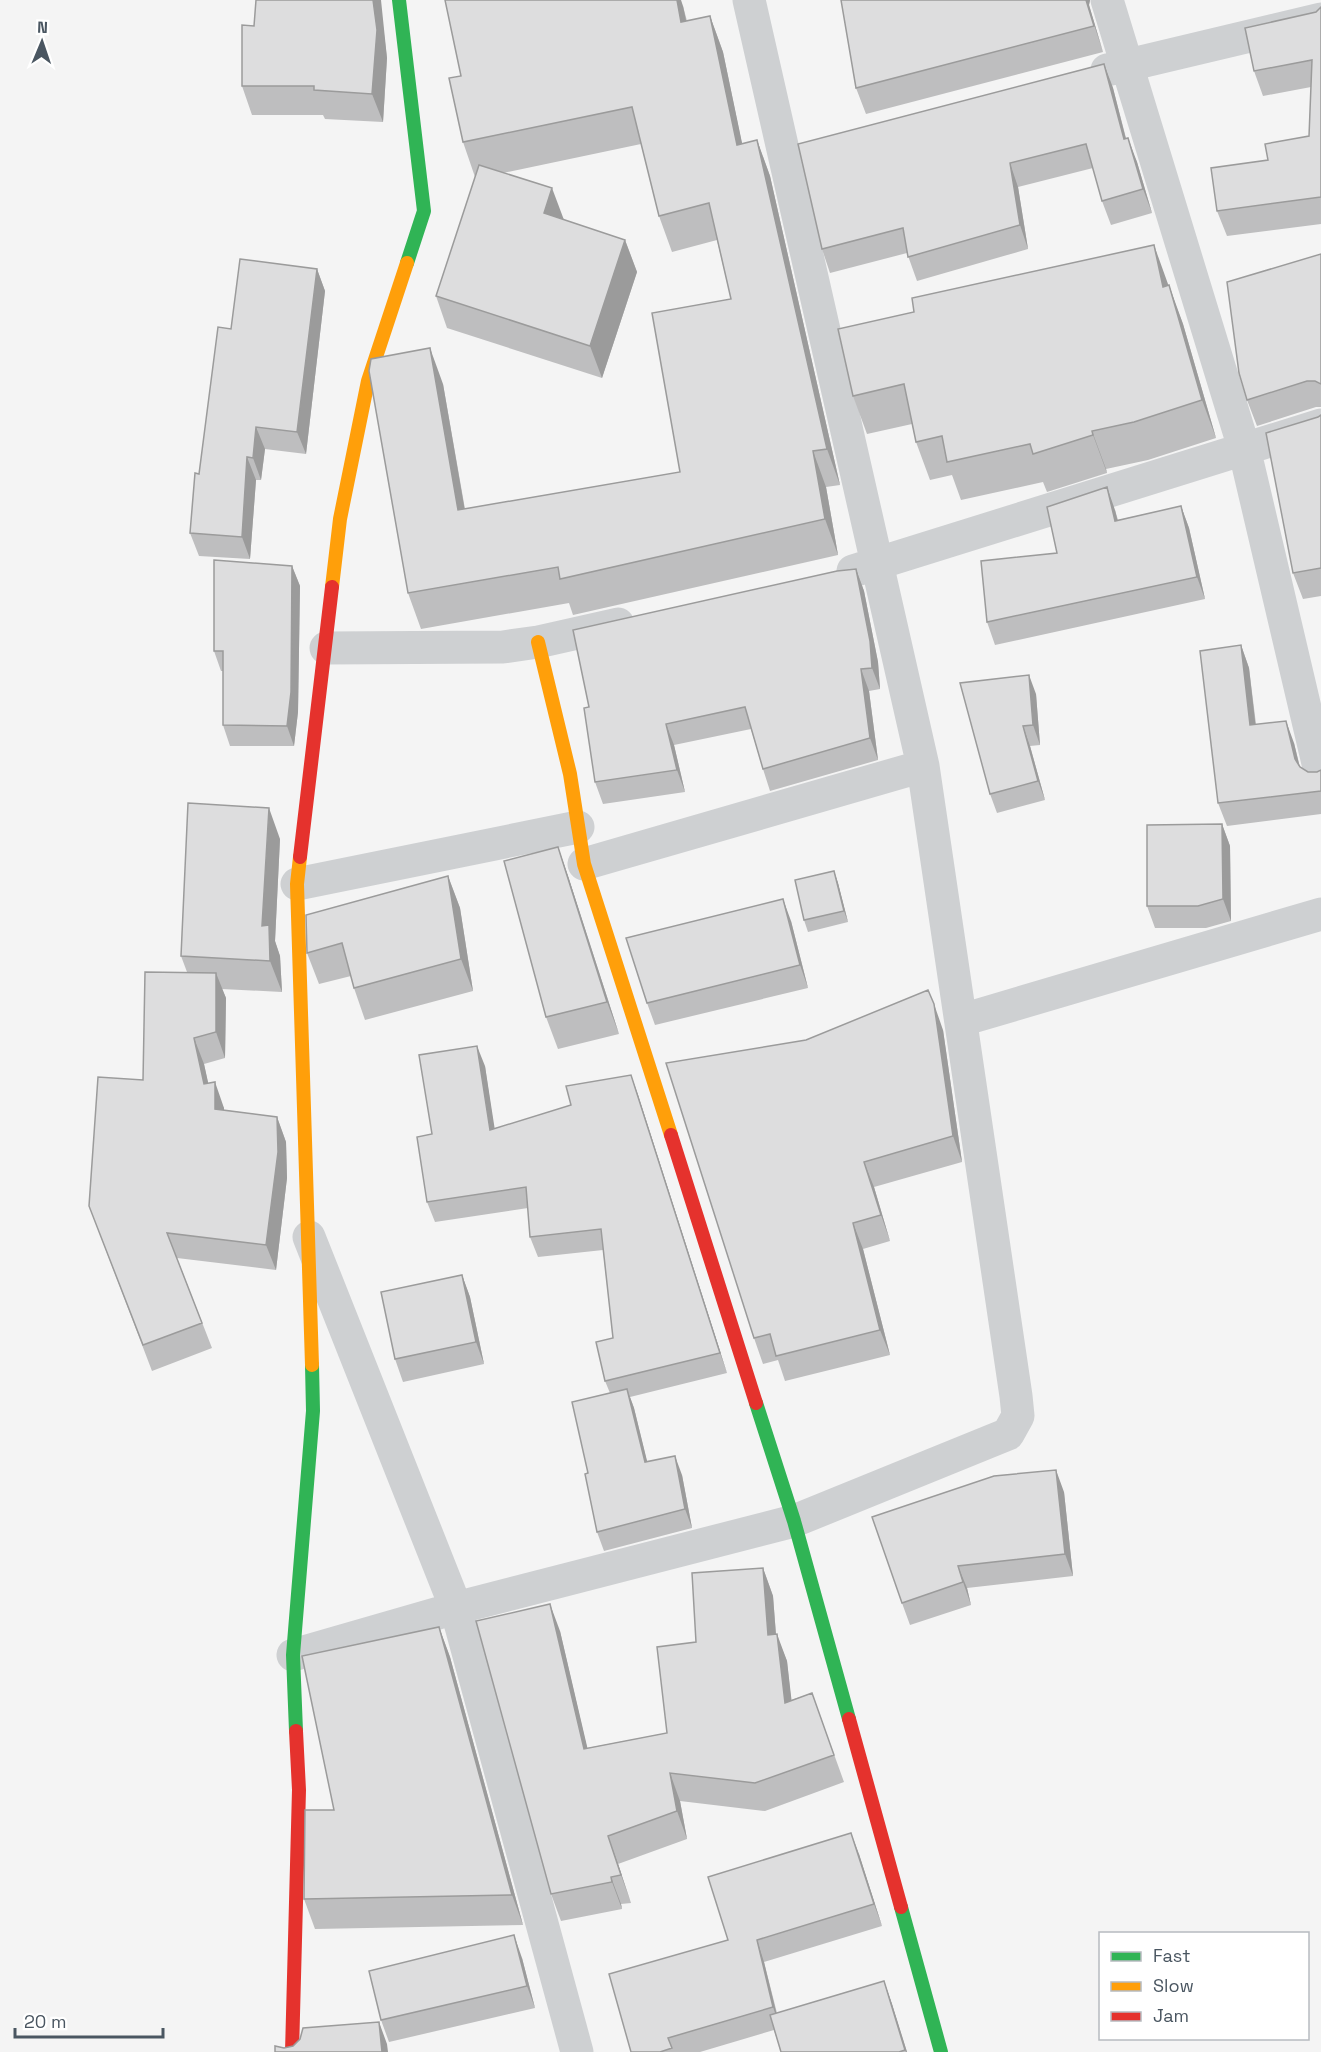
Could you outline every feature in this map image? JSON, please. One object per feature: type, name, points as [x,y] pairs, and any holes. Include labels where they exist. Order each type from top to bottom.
[{"type":"street","points":[[292,2052],[299,1790],[293,1655],[313,1412],[297,884],[340,519],[369,381],[423,211],[399,0]]},
{"type":"street","points":[[293,1655],[456,1608],[794,1521],[1008,1434],[1018,1416],[962,1020],[923,766],[875,566],[749,0]]},
{"type":"street","points":[[1107,0],[1244,448],[1321,776]]},
{"type":"street","points":[[1081,77],[1321,19]]},
{"type":"street","points":[[784,155],[818,146]]},
{"type":"street","points":[[829,576],[875,566],[1321,425]]},
{"type":"street","points":[[326,648],[503,647],[538,642],[643,618]]},
{"type":"street","points":[[538,642],[570,774],[584,864],[794,1521],[941,2052]]},
{"type":"street","points":[[584,864],[923,766]]},
{"type":"street","points":[[297,884],[578,827]]},
{"type":"street","points":[[962,1020],[1321,914]]},
{"type":"street","points":[[306,1230],[456,1608],[577,2052]]},
{"type":"building","points":[[256,0],[373,0],[377,30],[372,94],[314,90],[314,86],[242,86],[242,25],[254,26]]},
{"type":"building","points":[[445,0],[677,0],[681,22],[710,16],[737,145],[757,140],[827,449],[813,451],[825,519],[560,579],[558,567],[408,593],[369,371],[371,359],[430,348],[458,510],[680,472],[652,313],[731,299],[709,203],[659,216],[632,107],[463,142],[449,78],[461,76]]},
{"type":"building","points":[[841,0],[1086,0],[1094,26],[856,88]]},
{"type":"building","points":[[1321,7],[1321,197],[1217,211],[1211,168],[1268,160],[1265,144],[1309,136],[1312,60],[1254,71],[1245,28],[1316,12]]},
{"type":"building","points":[[1104,64],[1124,139],[1128,138],[1143,189],[1102,201],[1086,144],[1010,163],[1020,225],[908,257],[903,228],[822,249],[798,144]]},
{"type":"building","points":[[479,165],[552,188],[544,213],[625,240],[590,346],[436,296]]},
{"type":"building","points":[[1154,245],[1163,287],[1169,285],[1202,400],[1134,422],[1092,431],[1093,435],[1033,454],[1030,444],[947,462],[942,436],[916,442],[904,384],[853,396],[838,329],[914,312],[912,298]]},
{"type":"building","points":[[1321,254],[1321,384],[1307,381],[1247,400],[1239,373],[1227,282]]},
{"type":"building","points":[[240,259],[317,269],[297,432],[256,427],[253,458],[247,457],[242,537],[190,533],[195,473],[199,474],[218,327],[231,329]]},
{"type":"building","points":[[1321,415],[1321,568],[1293,573],[1266,433]]},
{"type":"building","points":[[1107,487],[1115,521],[1181,506],[1197,577],[987,622],[981,561],[1057,553],[1047,507]]},
{"type":"building","points":[[214,560],[292,566],[291,692],[287,726],[223,725],[223,651],[214,651]]},
{"type":"building","points":[[856,569],[870,641],[872,668],[861,669],[870,738],[763,769],[745,707],[666,724],[677,770],[595,782],[584,708],[589,707],[573,630],[837,571]]},
{"type":"building","points":[[1241,645],[1250,725],[1286,721],[1295,759],[1300,767],[1308,772],[1321,770],[1321,791],[1218,803],[1200,651]]},
{"type":"building","points":[[1029,675],[1033,725],[1023,726],[1038,781],[990,794],[960,683]]},
{"type":"building","points":[[188,803],[269,808],[262,926],[269,925],[270,961],[181,956]]},
{"type":"building","points":[[1222,824],[1223,899],[1198,906],[1147,906],[1147,825]]},
{"type":"building","points":[[558,847],[607,1002],[546,1017],[504,861]]},
{"type":"building","points":[[834,871],[844,911],[804,920],[795,880]]},
{"type":"building","points":[[448,876],[461,959],[354,988],[342,943],[307,953],[306,915]]},
{"type":"building","points":[[783,899],[800,965],[647,1003],[626,938]]},
{"type":"building","points":[[145,972],[216,973],[216,1032],[194,1038],[204,1084],[215,1082],[215,1109],[277,1117],[278,1152],[266,1245],[167,1233],[202,1323],[143,1345],[89,1206],[98,1077],[143,1080]]},
{"type":"building","points":[[928,990],[934,1004],[953,1136],[864,1162],[881,1215],[853,1223],[880,1330],[776,1356],[770,1334],[754,1338],[666,1063],[806,1040]]},
{"type":"building","points":[[477,1046],[490,1130],[571,1105],[566,1086],[631,1075],[720,1353],[605,1381],[596,1342],[613,1338],[601,1229],[530,1237],[526,1187],[427,1202],[417,1137],[432,1134],[419,1055]]},
{"type":"building","points":[[462,1275],[476,1342],[395,1359],[381,1292]]},
{"type":"building","points":[[627,1389],[645,1462],[675,1456],[685,1509],[597,1532],[585,1474],[588,1473],[572,1402]]},
{"type":"building","points":[[1056,1470],[1065,1554],[958,1566],[963,1582],[902,1603],[872,1517],[994,1476]]},
{"type":"building","points":[[763,1568],[768,1635],[777,1634],[785,1703],[812,1693],[834,1755],[755,1783],[670,1773],[677,1811],[608,1836],[621,1875],[611,1877],[612,1882],[551,1894],[476,1621],[550,1604],[584,1749],[667,1733],[657,1647],[696,1642],[692,1573]]},
{"type":"building","points":[[439,1627],[512,1895],[304,1899],[305,1810],[334,1810],[302,1656]]},
{"type":"building","points":[[851,1833],[874,1904],[757,1940],[773,2007],[668,2038],[672,2048],[660,2052],[631,2052],[609,1974],[728,1940],[708,1877]]},
{"type":"building","points":[[514,1935],[527,1986],[381,2020],[369,1971]]},
{"type":"building","points":[[884,1981],[905,2050],[899,2052],[781,2052],[770,2015]]},
{"type":"building","points":[[379,2022],[382,2052],[275,2052],[275,2046],[284,2048],[293,2046],[300,2039],[303,2028]]},
{"type":"traffic: fast","points":[[399,0],[424,211],[407,263]]},
{"type":"traffic: fast","points":[[296,1731],[293,1655],[313,1411],[312,1365]]},
{"type":"traffic: fast","points":[[756,1403],[794,1521],[849,1719]]},
{"type":"traffic: fast","points":[[901,1907],[941,2052]]},
{"type":"traffic: slow","points":[[332,587],[340,519],[368,381],[407,263]]},
{"type":"traffic: slow","points":[[538,642],[570,774],[584,864],[671,1135]]},
{"type":"traffic: slow","points":[[300,857],[297,884],[312,1365]]},
{"type":"traffic: jam","points":[[300,857],[332,587]]},
{"type":"traffic: jam","points":[[671,1135],[756,1403]]},
{"type":"traffic: jam","points":[[849,1719],[901,1907]]},
{"type":"traffic: jam","points":[[292,2052],[299,1790],[296,1731]]}]
